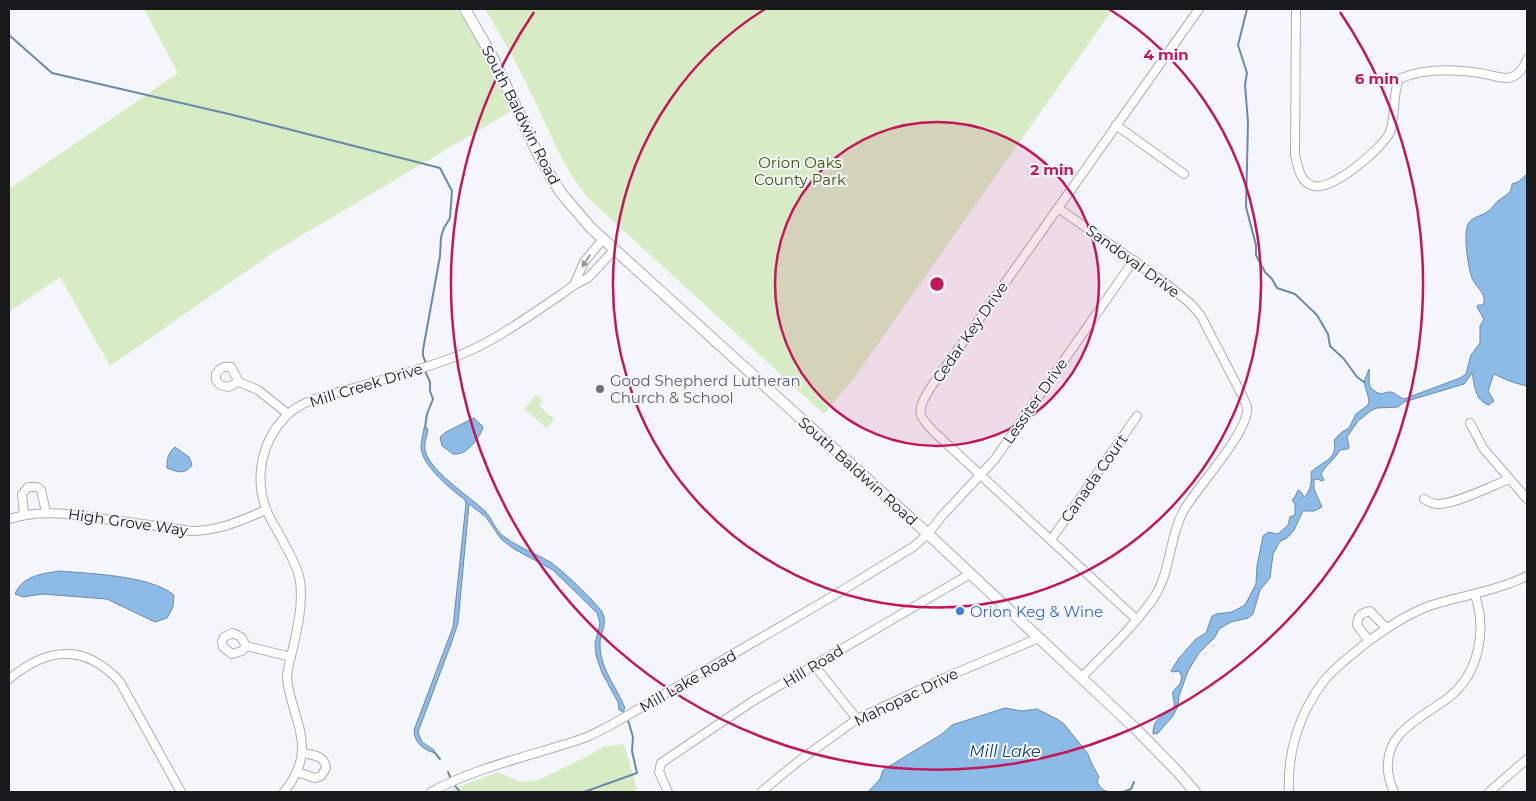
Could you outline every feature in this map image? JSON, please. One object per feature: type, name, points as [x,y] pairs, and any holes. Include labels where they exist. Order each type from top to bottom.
[{"type":"main road","name":"South Baldwin Road","points":[[465,9],[493,58],[538,154],[551,177],[579,214],[614,250],[928,534],[1039,638],[1168,762],[1195,792]]},
{"type":"street","name":"Cedar Key Drive","points":[[1136,619],[926,423],[921,415],[920,406],[949,362],[1199,9]]},
{"type":"street","points":[[1296,9],[1295,155],[1302,179],[1312,186],[1318,187],[1330,183],[1346,174],[1385,140],[1390,131],[1396,87],[1399,79],[1408,75],[1447,70],[1507,78],[1517,74],[1524,68],[1527,59]]},
{"type":"street","points":[[1116,125],[1184,174]]},
{"type":"street","name":"Sandoval Drive","points":[[1058,208],[1178,292],[1201,316],[1247,408],[1245,420],[1237,436],[1184,510],[1177,527],[1163,579],[1155,596],[1081,678]]},
{"type":"street","points":[[574,285],[584,262],[603,239]]},
{"type":"street","name":"Mill Creek Drive","points":[[284,792],[297,772],[302,753],[301,736],[290,702],[288,679],[302,600],[300,578],[292,558],[266,510],[260,488],[260,470],[273,432],[288,414],[313,399],[418,370],[476,348],[588,278],[614,250]]},
{"type":"street","name":"Lessiter Drive","points":[[928,534],[997,455],[1134,260]]},
{"type":"street","points":[[239,382],[258,390],[288,414]]},
{"type":"street","name":"Canada Court","points":[[1051,540],[1136,416]]},
{"type":"street","points":[[1470,423],[1483,448],[1527,498]]},
{"type":"street","points":[[1424,499],[1431,503],[1440,504],[1464,497],[1509,479]]},
{"type":"street","name":"High Grove Way","points":[[24,514],[22,494],[28,487],[37,487],[41,490],[46,512]]},
{"type":"street","name":"High Grove Way","points":[[9,519],[24,514],[46,512],[196,531],[224,527],[266,510]]},
{"type":"street","name":"Mill Lake Road","points":[[431,792],[487,768],[586,738],[889,563],[914,547],[928,534]]},
{"type":"street","name":"Hill Road","points":[[668,792],[660,772],[660,763],[753,701],[970,574]]},
{"type":"street","points":[[1289,792],[1290,757],[1295,738],[1310,701],[1324,681],[1344,662],[1386,628],[1427,607],[1498,589],[1527,576]]},
{"type":"street","points":[[1394,792],[1387,768],[1392,746],[1399,735],[1450,697],[1464,682],[1472,667],[1481,638],[1480,619],[1475,595]]},
{"type":"street","points":[[1369,641],[1357,624],[1358,617],[1362,612],[1370,611],[1386,628]]},
{"type":"street","name":"Mahopac Drive","points":[[760,792],[800,760],[857,719],[908,694],[1039,638]]},
{"type":"street","points":[[246,646],[291,657]]},
{"type":"street","points":[[9,679],[28,664],[55,654],[72,654],[93,660],[109,669],[120,682],[181,792]]},
{"type":"street","points":[[814,665],[857,719]]},
{"type":"street","points":[[297,772],[315,778],[321,776],[326,768],[324,761],[320,758],[302,753]]},
{"type":"street","points":[[1489,792],[1527,759]]},
{"type":"green space","points":[[144,9],[458,9],[487,58],[513,110],[277,250],[110,366],[60,277],[9,312],[9,189],[178,73]]},
{"type":"green space","name":"Orion Oaks County Park","points":[[485,9],[1113,9],[854,378],[824,414],[588,198],[565,164],[523,77]]},
{"type":"green space","points":[[536,395],[543,400],[539,406],[554,419],[547,428],[524,409]]},
{"type":"green space","points":[[624,744],[637,788],[634,792],[446,792],[497,772],[521,782],[538,780],[603,747]]},
{"type":"water","points":[[1527,174],[1527,386],[1495,374],[1488,391],[1494,401],[1489,405],[1480,400],[1472,373],[1464,384],[1404,402],[1398,407],[1377,408],[1358,421],[1347,437],[1348,449],[1340,450],[1325,468],[1321,474],[1324,480],[1314,480],[1314,489],[1322,507],[1314,511],[1303,511],[1294,530],[1287,538],[1280,541],[1273,554],[1270,578],[1260,590],[1253,614],[1248,618],[1231,622],[1219,629],[1215,637],[1199,653],[1188,671],[1179,696],[1178,706],[1173,716],[1158,733],[1153,734],[1153,728],[1157,720],[1174,707],[1172,695],[1180,684],[1182,677],[1179,671],[1171,671],[1179,658],[1196,639],[1206,633],[1212,616],[1232,612],[1245,605],[1256,584],[1257,566],[1263,536],[1268,532],[1278,534],[1288,525],[1290,517],[1295,515],[1295,504],[1292,500],[1298,490],[1304,497],[1306,495],[1310,486],[1311,472],[1332,456],[1335,447],[1334,440],[1349,428],[1356,414],[1368,405],[1369,400],[1364,382],[1369,369],[1369,384],[1372,389],[1381,394],[1391,392],[1404,399],[1466,374],[1471,355],[1480,343],[1480,326],[1484,319],[1477,307],[1478,305],[1483,305],[1484,298],[1472,278],[1468,259],[1466,236],[1468,224],[1474,218],[1489,211],[1509,192],[1512,184],[1518,182]]},
{"type":"water","points":[[474,418],[483,427],[478,438],[468,449],[459,454],[453,454],[442,446],[440,437]]},
{"type":"water","points":[[424,428],[428,430],[425,449],[433,465],[441,474],[485,511],[503,535],[517,545],[555,565],[586,593],[602,612],[604,625],[600,641],[601,653],[606,670],[625,708],[623,712],[619,710],[618,702],[602,673],[596,655],[595,644],[600,623],[597,613],[553,570],[514,549],[501,539],[486,517],[469,504],[458,623],[418,732],[422,742],[434,750],[435,753],[423,748],[417,742],[414,730],[453,627],[466,504],[465,500],[438,477],[427,463],[421,448]]},
{"type":"water","points":[[175,447],[189,457],[192,465],[187,470],[177,471],[167,468],[168,456]]},
{"type":"water","points":[[60,571],[135,579],[150,583],[174,595],[173,607],[167,618],[155,622],[107,599],[42,594],[23,597],[15,594],[18,588],[28,579]]},
{"type":"water","name":"Mill Lake","points":[[1005,708],[1022,711],[1037,709],[1064,724],[1088,754],[1099,777],[1097,781],[1101,788],[1105,791],[1113,792],[868,792],[880,779],[883,770],[942,734],[952,725]]},
{"type":"waterway","points":[[1247,9],[1238,45],[1247,73],[1245,85],[1248,122],[1246,207],[1256,245],[1256,255],[1265,272],[1277,288],[1295,294],[1317,315],[1328,334],[1330,346],[1344,359],[1357,377],[1364,382]]},
{"type":"waterway","points":[[9,35],[52,73],[233,115],[440,168],[452,191],[450,218],[441,237],[440,256],[423,350],[426,363]]},
{"type":"waterway","points":[[425,371],[430,382],[430,391],[433,399],[427,414],[425,428]]},
{"type":"waterway","points":[[584,792],[637,773],[632,751],[633,737],[627,717]]},
{"type":"waterway","points":[[435,753],[440,759]]},
{"type":"waterway","points":[[448,772],[451,779]]},
{"type":"waterway","points":[[1123,792],[1131,789],[1134,782]]},
{"type":"waterway","points":[[453,783],[460,792]]},
{"type":"place","name":"Good Shepherd Lutheran Church & School","points":[[600,389]]},
{"type":"place","name":"Orion Keg & Wine","points":[[960,611]]}]
